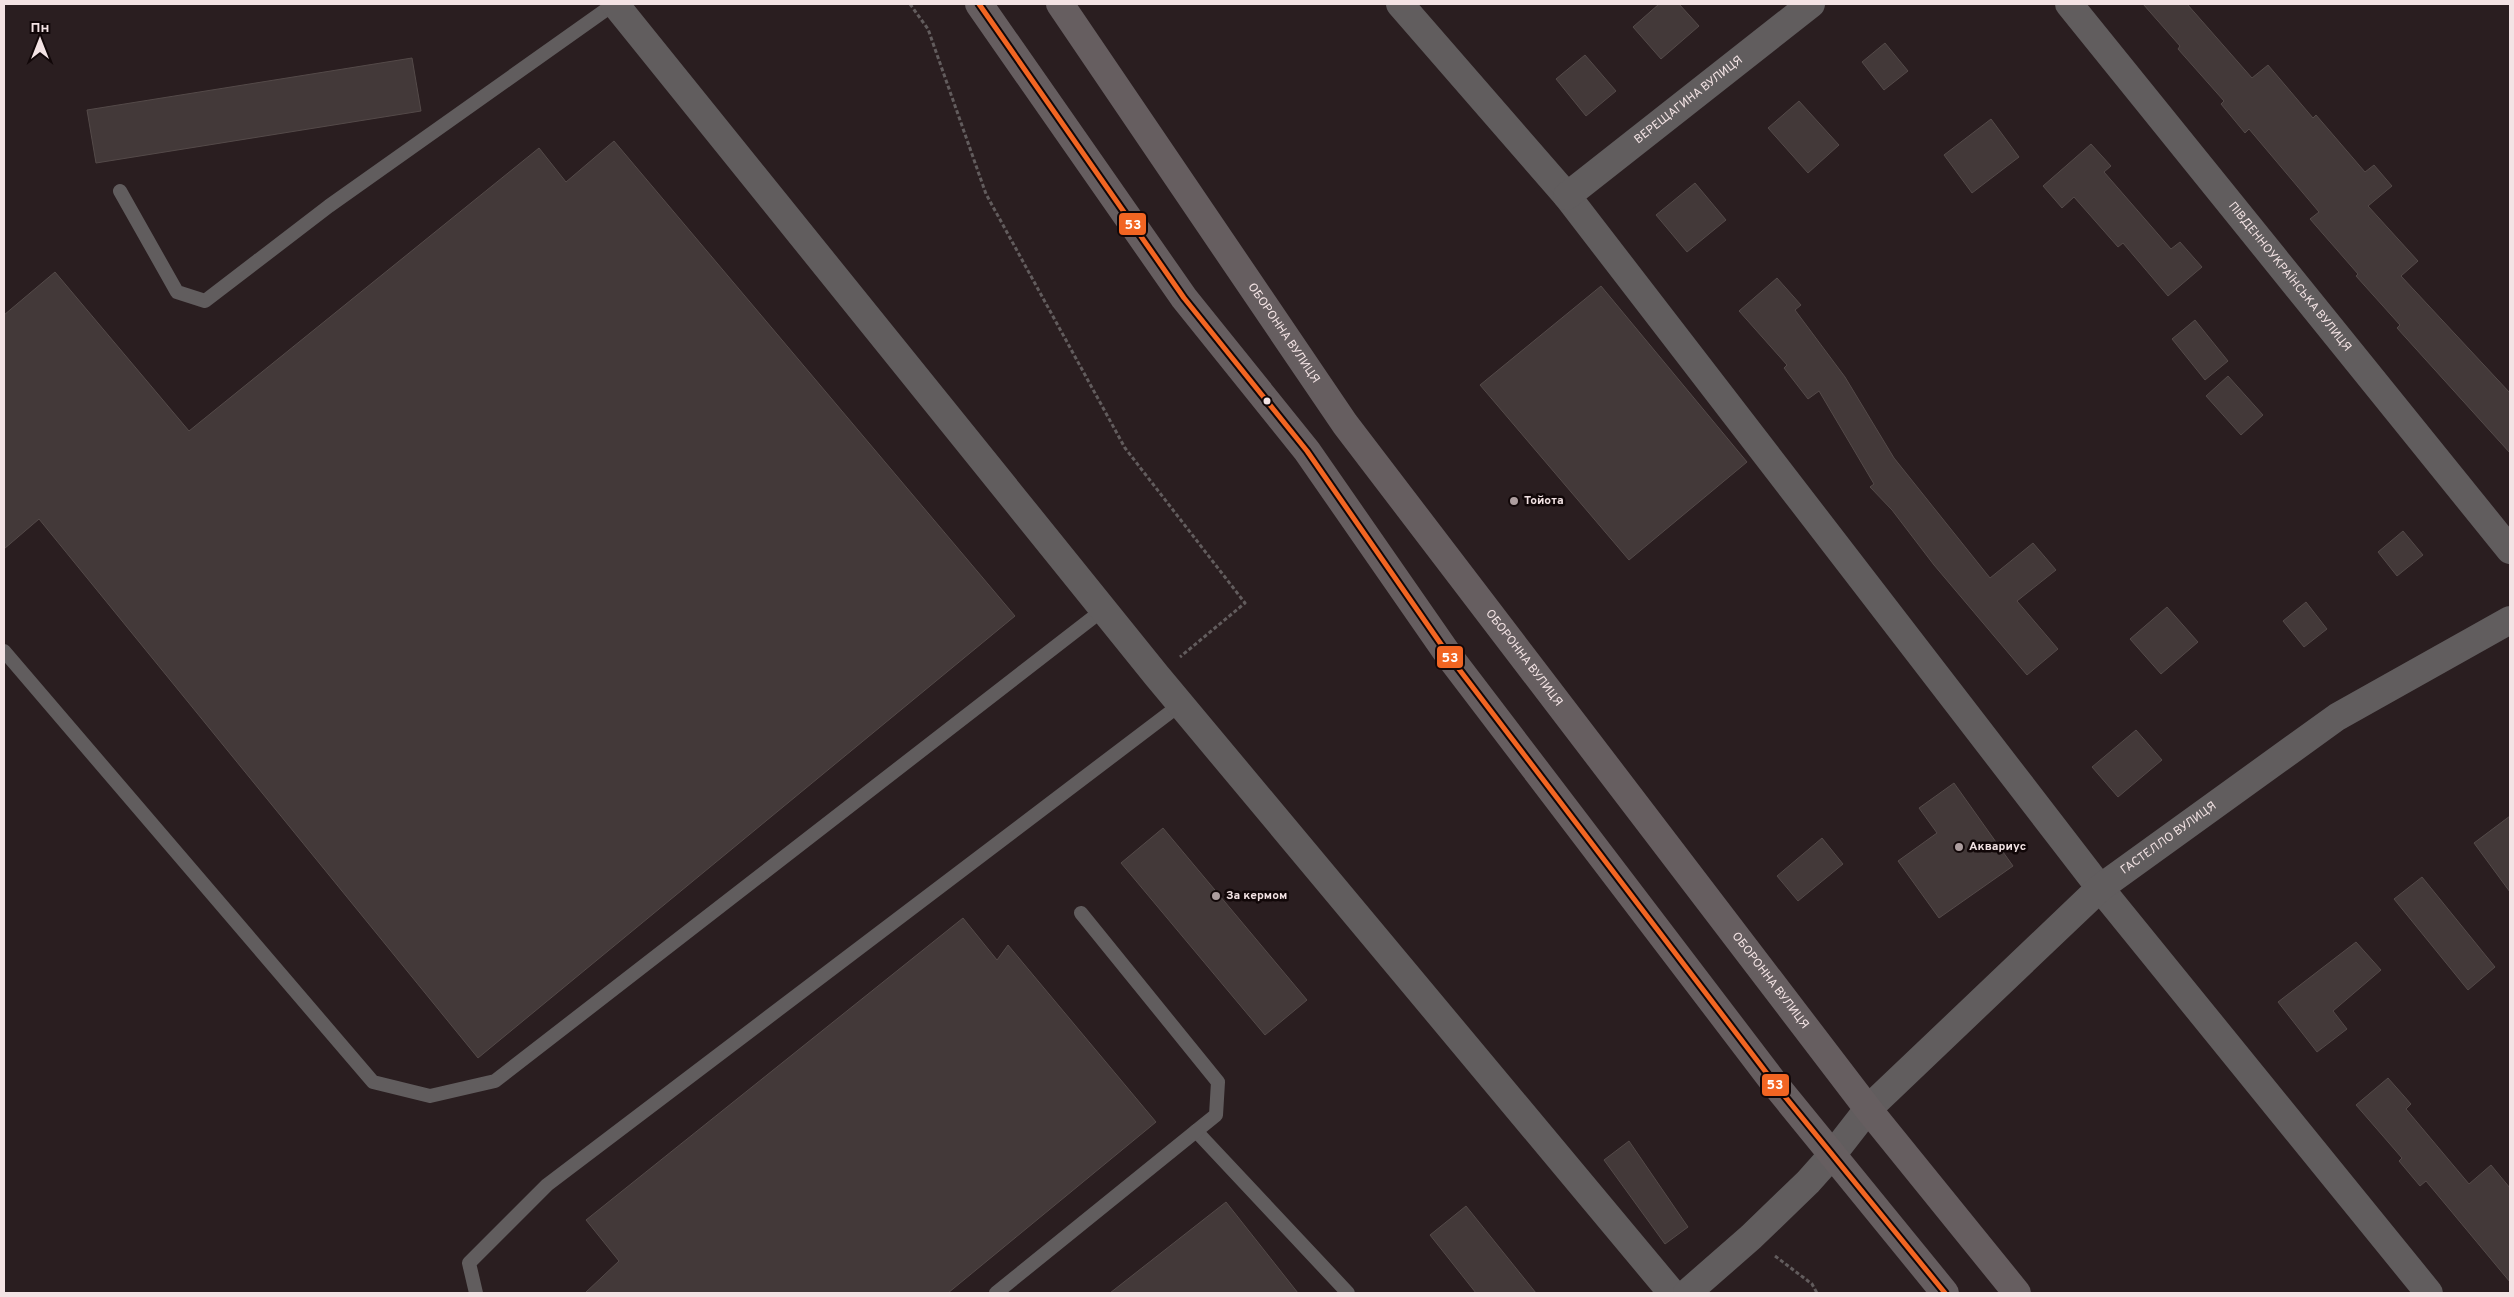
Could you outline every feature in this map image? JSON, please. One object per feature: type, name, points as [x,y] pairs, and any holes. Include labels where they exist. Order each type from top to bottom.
[{"type":"main road","points":[[979,4],[1184,298],[1306,452],[1452,660],[1778,1088],[1834,1154],[1945,1293]]},
{"type":"main road","name":"ОБОРОННА ВУЛИЦЯ","points":[[1060,4],[1345,424],[1868,1109],[2017,1293]]},
{"type":"street","points":[[614,4],[1157,676],[1672,1293]]},
{"type":"street","points":[[1400,4],[1567,196],[2100,888],[2428,1293]]},
{"type":"street","name":"ВЕРЕЩАГИНА ВУЛИЦЯ","points":[[1567,196],[1811,4]]},
{"type":"street","name":"ПІВДЕННОУКРАЇНСЬКА ВУЛИЦЯ","points":[[2069,4],[2510,550]]},
{"type":"street","name":"ГАСТЕЛЛО ВУЛИЦЯ","points":[[1687,1293],[1751,1237],[1834,1154],[1868,1109],[2100,888],[2337,717],[2510,620]]},
{"type":"lane","points":[[120,191],[177,292],[205,301],[329,206],[614,4]]},
{"type":"lane","points":[[4,651],[373,1082],[430,1096],[495,1081],[1104,609]]},
{"type":"lane","points":[[476,1293],[469,1263],[546,1185],[1181,704]]},
{"type":"lane","points":[[996,1293],[1216,1115],[1218,1082],[1080,913]]},
{"type":"lane","points":[[1196,1131],[1348,1293]]},
{"type":"path","points":[[910,4],[928,29],[986,194],[1125,448],[1245,603],[1157,676]]},
{"type":"path","points":[[1751,1237],[1812,1284],[1817,1293]]},
{"type":"building","points":[[1659,4],[1679,4],[1699,26],[1661,59],[1633,27]]},
{"type":"building","points":[[2143,4],[2187,4],[2252,78],[2268,65],[2313,118],[2316,115],[2365,172],[2374,165],[2392,186],[2368,206],[2418,261],[2401,276],[2510,393],[2510,453],[2397,328],[2400,325],[2356,276],[2358,274],[2310,219],[2319,212],[2249,129],[2245,133],[2221,104],[2224,101],[2178,49],[2180,46]]},
{"type":"building","points":[[1885,43],[1908,71],[1884,90],[1862,62]]},
{"type":"building","points":[[1585,55],[1616,91],[1586,116],[1556,79]]},
{"type":"building","points":[[412,58],[421,111],[96,163],[87,110]]},
{"type":"building","points":[[1799,101],[1839,145],[1808,173],[1768,128]]},
{"type":"building","points":[[1991,119],[2019,157],[1972,193],[1944,155]]},
{"type":"building","points":[[614,141],[1015,616],[478,1058],[39,519],[4,549],[4,315],[55,272],[189,431],[539,148],[566,182]]},
{"type":"building","points":[[2091,144],[2111,166],[2104,172],[2171,249],[2180,242],[2202,267],[2168,296],[2123,243],[2118,247],[2074,197],[2062,208],[2043,186]]},
{"type":"building","points":[[1695,183],[1726,220],[1687,252],[1656,215]]},
{"type":"building","points":[[1777,278],[1801,305],[1795,310],[1845,377],[1894,458],[1990,578],[2033,543],[2056,570],[2017,601],[2058,649],[2027,675],[1934,565],[1892,510],[1870,487],[1874,484],[1819,391],[1808,399],[1784,368],[1787,365],[1739,311]]},
{"type":"building","points":[[1601,286],[1747,462],[1629,560],[1480,385]]},
{"type":"building","points":[[2195,320],[2228,361],[2205,380],[2172,339]]},
{"type":"building","points":[[2228,376],[2263,415],[2241,435],[2206,396]]},
{"type":"building","points":[[2403,531],[2423,555],[2397,576],[2378,552]]},
{"type":"building","points":[[2306,602],[2327,629],[2304,647],[2283,621]]},
{"type":"building","points":[[2167,607],[2198,642],[2161,674],[2130,639]]},
{"type":"building","points":[[2136,730],[2162,760],[2118,797],[2092,767]]},
{"type":"building","name":"Аквариус","points":[[1954,783],[2013,866],[1939,918],[1898,861],[1937,833],[1919,808]]},
{"type":"building","points":[[2510,816],[2510,892],[2474,843]]},
{"type":"building","points":[[1163,828],[1307,1000],[1265,1035],[1121,863]]},
{"type":"building","points":[[1822,838],[1843,864],[1798,901],[1777,876]]},
{"type":"building","points":[[2422,877],[2495,967],[2468,990],[2394,899]]},
{"type":"building","points":[[963,918],[997,960],[1008,945],[1156,1122],[948,1293],[585,1293],[619,1261],[586,1220]]},
{"type":"building","points":[[2356,942],[2381,970],[2333,1011],[2347,1029],[2317,1052],[2278,1002]]},
{"type":"building","points":[[2388,1078],[2411,1104],[2406,1109],[2469,1184],[2491,1165],[2510,1188],[2510,1282],[2426,1181],[2420,1186],[2399,1161],[2402,1158],[2356,1105]]},
{"type":"building","points":[[1629,1141],[1688,1227],[1665,1244],[1604,1160]]},
{"type":"building","points":[[1226,1202],[1298,1293],[1110,1293]]},
{"type":"building","points":[[1466,1206],[1536,1293],[1476,1293],[1430,1235]]},
{"type":"transit line","name":"53","points":[[979,4],[1184,298],[1307,451],[1452,660],[1778,1088],[1945,1293]]},
{"type":"place","name":"Тойота","points":[[1514,501]]},
{"type":"place","name":"Аквариус","points":[[1959,847]]},
{"type":"place","name":"За кермом","points":[[1216,896]]}]
